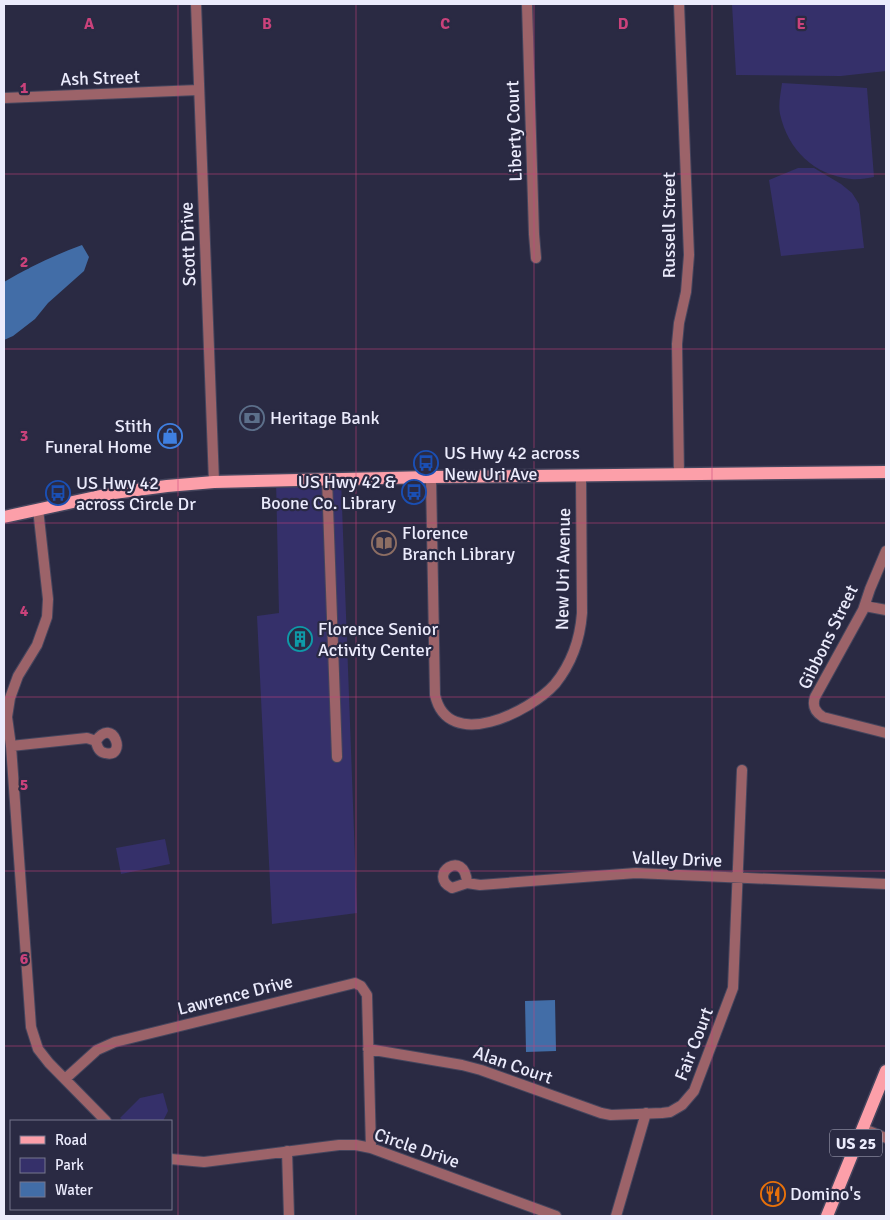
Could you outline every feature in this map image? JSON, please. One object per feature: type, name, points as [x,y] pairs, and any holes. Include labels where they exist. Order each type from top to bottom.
[{"type":"main road","points":[[4,517],[38,508],[114,493],[214,482],[431,477],[886,472]]},
{"type":"main road","name":"US 25","points":[[827,1216],[886,1071]]},
{"type":"street","name":"Scott Drive","points":[[196,4],[214,482]]},
{"type":"street","name":"Liberty Court","points":[[527,4],[536,258]]},
{"type":"street","name":"Russell Street","points":[[679,475],[677,344],[686,292],[689,255],[680,4]]},
{"type":"street","name":"Ash Street","points":[[4,98],[198,90]]},
{"type":"street","name":"New Uri Avenue","points":[[431,477],[435,694],[439,707],[449,717],[461,722],[476,724],[502,719],[529,706],[554,684],[572,658],[579,636],[582,613],[581,476]]},
{"type":"street","points":[[327,479],[337,757]]},
{"type":"street","points":[[38,508],[48,599],[47,617],[37,645],[18,676],[10,698],[8,717],[12,746],[31,1027],[38,1049],[49,1063],[105,1120]]},
{"type":"street","name":"Gibbons Street","points":[[886,551],[865,606],[815,697],[814,706],[815,711],[823,717],[886,733]]},
{"type":"street","points":[[865,606],[886,610]]},
{"type":"street","points":[[12,746],[87,738],[96,741]]},
{"type":"street","name":"Fair Court","points":[[646,1113],[662,1113],[677,1108],[688,1099],[697,1084],[733,988],[742,770]]},
{"type":"street","name":"Valley Drive","points":[[468,883],[480,885],[636,873],[886,884]]},
{"type":"street","name":"Lawrence Drive","points":[[65,1079],[97,1050],[114,1042],[351,983],[361,986],[367,995],[368,1049]]},
{"type":"street","points":[[368,1049],[371,1148]]},
{"type":"street","name":"Alan Court","points":[[368,1049],[481,1070],[601,1113],[611,1115],[646,1113]]},
{"type":"street","points":[[616,1216],[646,1113]]},
{"type":"street","points":[[862,1128],[886,1138]]},
{"type":"street","name":"Circle Drive","points":[[172,1159],[204,1162],[339,1145],[356,1145],[371,1148],[556,1216]]},
{"type":"street","points":[[287,1151],[289,1216]]},
{"type":"green space","points":[[732,4],[886,4],[886,71],[841,76],[736,75]]},
{"type":"green space","points":[[782,83],[867,88],[874,177],[854,179],[838,177],[814,166],[796,149],[789,139],[779,110]]},
{"type":"green space","points":[[798,168],[814,168],[852,193],[859,204],[864,248],[781,256],[769,180]]},
{"type":"green space","points":[[341,479],[357,913],[272,924],[257,616],[279,613],[276,480]]},
{"type":"green space","points":[[165,839],[170,864],[121,874],[116,848]]},
{"type":"green space","points":[[163,1093],[168,1111],[164,1120],[123,1120],[120,1118],[140,1098]]},
{"type":"water","points":[[82,245],[89,257],[84,271],[48,303],[35,319],[13,336],[4,340],[4,282],[23,271]]},
{"type":"water","points":[[555,1000],[556,1051],[526,1052],[525,1001]]},
{"type":"place","name":"Heritage Bank","points":[[252,418]]},
{"type":"place","name":"Stith Funeral Home","points":[[170,436]]},
{"type":"place","name":"US Hwy 42 across New Uri Ave","points":[[426,463]]},
{"type":"place","name":"US Hwy 42 & Boone Co. Library","points":[[414,492]]},
{"type":"place","name":"US Hwy 42 across Circle Dr","points":[[58,493]]},
{"type":"place","name":"Florence Branch Library","points":[[384,543]]},
{"type":"place","name":"Florence Senior Activity Center","points":[[300,639]]},
{"type":"place","name":"Domino's","points":[[773,1194]]}]
